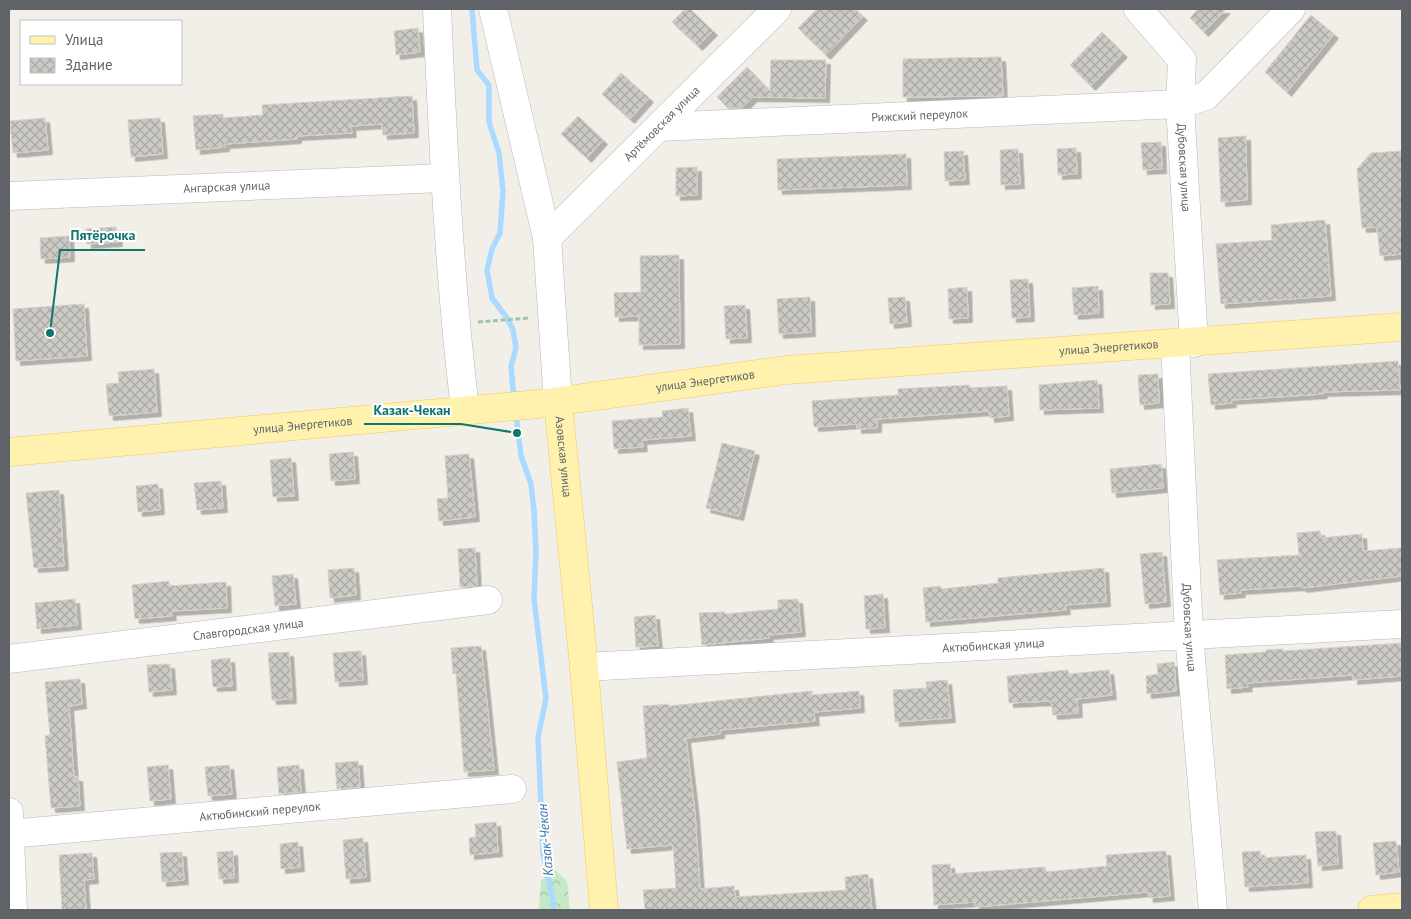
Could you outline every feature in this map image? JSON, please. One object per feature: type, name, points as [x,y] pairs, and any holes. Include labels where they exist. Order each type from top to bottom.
[{"type":"main road","name":"улица Энергетиков","points":[[9,452],[475,408],[548,403],[786,370],[1184,344],[1402,327]]},
{"type":"main road","name":"Азовская улица","points":[[548,403],[584,667],[604,910]]},
{"type":"main road","points":[[1372,910],[1402,907]]},
{"type":"street","points":[[437,9],[444,178],[455,324],[475,408]]},
{"type":"street","name":"Азовская улица","points":[[492,9],[547,238],[548,403]]},
{"type":"street","name":"Артёмовская улица","points":[[547,238],[778,9]]},
{"type":"street","name":"Дубовская улица","points":[[1138,9],[1182,60],[1180,104],[1189,635],[1214,910]]},
{"type":"street","name":"Рижский переулок","points":[[659,127],[1180,104],[1206,96],[1291,9]]},
{"type":"street","name":"Ангарская улица","points":[[9,196],[444,178]]},
{"type":"street","name":"Славгородская улица","points":[[9,659],[488,600]]},
{"type":"street","name":"Актюбинская улица","points":[[584,667],[1402,624]]},
{"type":"street","name":"Актюбинский переулок","points":[[10,826],[512,789]]},
{"type":"street","points":[[10,826],[13,910]]},
{"type":"path","points":[[495,321],[522,319]]},
{"type":"green space","points":[[553,868],[567,881],[570,910],[539,910],[541,881]]},
{"type":"building","points":[[685,9],[690,9],[713,31],[698,46],[672,22]]},
{"type":"building","points":[[817,9],[855,9],[863,16],[826,55],[798,28]]},
{"type":"building","points":[[1198,9],[1226,9],[1204,32],[1190,18]]},
{"type":"building","points":[[1311,15],[1334,34],[1287,92],[1265,72]]},
{"type":"building","points":[[418,28],[420,52],[396,55],[394,31]]},
{"type":"building","points":[[1102,32],[1123,53],[1091,86],[1070,65]]},
{"type":"building","points":[[1001,57],[1003,96],[903,97],[903,59]]},
{"type":"building","points":[[771,60],[826,60],[825,98],[753,97],[742,108],[728,108],[717,97],[747,67],[770,91]]},
{"type":"building","points":[[621,73],[649,98],[630,119],[602,94]]},
{"type":"building","points":[[412,96],[414,133],[383,135],[382,124],[351,126],[352,133],[297,136],[297,139],[225,144],[225,147],[196,150],[193,116],[223,114],[223,118],[263,115],[262,105]]},
{"type":"building","points":[[578,116],[603,140],[587,158],[561,134]]},
{"type":"building","points":[[45,118],[48,150],[13,153],[10,121]]},
{"type":"building","points":[[160,118],[163,154],[131,157],[128,120]]},
{"type":"building","points":[[1246,136],[1247,200],[1221,202],[1218,138]]},
{"type":"building","points":[[1161,142],[1162,169],[1143,170],[1141,143]]},
{"type":"building","points":[[1076,148],[1077,174],[1058,175],[1057,149]]},
{"type":"building","points":[[1018,149],[1020,184],[1001,185],[1000,150]]},
{"type":"building","points":[[963,151],[965,180],[945,181],[944,152]]},
{"type":"building","points":[[1402,151],[1402,254],[1380,256],[1377,227],[1362,228],[1357,169],[1371,153]]},
{"type":"building","points":[[906,154],[907,185],[778,190],[777,159]]},
{"type":"building","points":[[697,167],[697,195],[676,196],[676,168]]},
{"type":"building","points":[[1325,220],[1331,296],[1221,304],[1216,244],[1272,240],[1271,225]]},
{"type":"building","points":[[116,227],[118,242],[87,244],[86,229]]},
{"type":"building","points":[[69,236],[70,257],[41,259],[40,238]]},
{"type":"building","points":[[679,255],[680,344],[639,345],[639,316],[615,317],[614,293],[641,292],[640,256]]},
{"type":"building","points":[[1150,273],[1168,273],[1170,304],[1151,305]]},
{"type":"building","points":[[1028,279],[1030,317],[1012,318],[1010,280]]},
{"type":"building","points":[[1098,286],[1099,313],[1074,315],[1072,288]]},
{"type":"building","points":[[967,287],[968,318],[949,319],[948,289]]},
{"type":"building","points":[[810,297],[811,332],[779,334],[777,299]]},
{"type":"building","points":[[905,297],[907,322],[890,324],[888,298]]},
{"type":"building","points":[[84,304],[87,356],[16,361],[13,309]]},
{"type":"building","points":[[745,305],[747,338],[726,339],[724,306]]},
{"type":"building","points":[[1398,361],[1400,390],[1322,392],[1323,394],[1231,400],[1232,403],[1211,405],[1208,374]]},
{"type":"building","points":[[154,369],[157,412],[109,416],[106,384],[119,383],[118,372]]},
{"type":"building","points":[[1158,374],[1159,403],[1140,405],[1138,375]]},
{"type":"building","points":[[1097,380],[1099,408],[1040,410],[1039,385]]},
{"type":"building","points":[[970,385],[970,388],[1007,386],[1009,416],[990,418],[989,411],[877,419],[877,428],[857,429],[857,424],[814,427],[812,401],[898,395],[898,389]]},
{"type":"building","points":[[688,408],[691,436],[642,440],[643,447],[614,449],[612,421],[663,417],[662,411]]},
{"type":"building","points":[[722,443],[755,451],[739,516],[706,508]]},
{"type":"building","points":[[353,452],[355,479],[331,481],[329,454]]},
{"type":"building","points":[[469,454],[475,517],[439,521],[437,499],[448,498],[445,456]]},
{"type":"building","points":[[291,458],[294,496],[273,497],[270,460]]},
{"type":"building","points":[[1161,464],[1163,488],[1112,493],[1110,469]]},
{"type":"building","points":[[221,481],[223,508],[197,510],[194,483]]},
{"type":"building","points":[[158,484],[160,510],[138,512],[136,486]]},
{"type":"building","points":[[59,490],[64,566],[34,568],[26,493]]},
{"type":"building","points":[[1320,531],[1321,538],[1362,534],[1363,551],[1402,548],[1402,576],[1302,588],[1301,586],[1240,590],[1241,593],[1220,595],[1217,560],[1299,555],[1297,533]]},
{"type":"building","points":[[475,548],[477,586],[460,587],[458,549]]},
{"type":"building","points":[[1162,552],[1166,602],[1145,604],[1140,554]]},
{"type":"building","points":[[354,568],[356,595],[330,598],[328,570]]},
{"type":"building","points":[[1104,568],[1106,602],[1065,605],[1066,610],[926,622],[923,588],[941,586],[941,589],[998,583],[998,578]]},
{"type":"building","points":[[293,574],[296,604],[275,606],[272,576]]},
{"type":"building","points":[[169,581],[169,586],[226,582],[227,608],[171,611],[172,616],[135,619],[132,585]]},
{"type":"building","points":[[883,594],[885,628],[866,629],[864,596]]},
{"type":"building","points":[[75,599],[77,625],[37,629],[35,603]]},
{"type":"building","points":[[798,599],[801,632],[768,635],[769,638],[702,645],[699,613],[724,612],[725,614],[778,609],[778,600]]},
{"type":"building","points":[[655,615],[658,646],[636,647],[634,617]]},
{"type":"building","points":[[1402,643],[1402,676],[1353,680],[1353,675],[1247,683],[1248,687],[1227,689],[1225,655],[1266,652],[1266,650],[1283,649],[1283,651]]},
{"type":"building","points":[[481,646],[494,770],[464,772],[456,673],[453,674],[451,648]]},
{"type":"building","points":[[361,651],[363,680],[335,682],[333,653]]},
{"type":"building","points":[[289,652],[292,699],[272,700],[268,653]]},
{"type":"building","points":[[230,658],[232,686],[213,687],[211,660]]},
{"type":"building","points":[[1174,662],[1176,691],[1147,694],[1146,676],[1158,674],[1157,664]]},
{"type":"building","points":[[170,664],[172,690],[149,692],[147,665]]},
{"type":"building","points":[[1068,670],[1069,674],[1109,670],[1112,695],[1077,699],[1078,713],[1053,715],[1051,701],[1009,703],[1007,676]]},
{"type":"building","points":[[80,679],[82,704],[69,706],[74,777],[78,777],[80,806],[51,808],[45,736],[50,735],[45,682]]},
{"type":"building","points":[[947,680],[951,718],[895,722],[893,690],[927,688],[926,682]]},
{"type":"building","points":[[812,691],[812,695],[859,691],[860,708],[814,712],[815,721],[720,730],[720,734],[686,738],[695,813],[700,889],[734,886],[735,897],[846,890],[845,877],[868,874],[872,910],[645,910],[643,890],[676,888],[673,845],[627,849],[617,762],[647,758],[643,706],[669,704],[669,706]]},
{"type":"building","points":[[358,761],[360,787],[337,789],[335,763]]},
{"type":"building","points":[[168,765],[171,799],[150,801],[147,767]]},
{"type":"building","points":[[229,765],[232,794],[208,796],[205,767]]},
{"type":"building","points":[[299,765],[301,792],[279,794],[277,767]]},
{"type":"building","points":[[496,822],[498,852],[470,855],[469,838],[476,837],[475,824]]},
{"type":"building","points":[[1336,831],[1338,864],[1318,866],[1315,832]]},
{"type":"building","points":[[363,838],[366,877],[346,879],[343,840]]},
{"type":"building","points":[[1396,841],[1399,872],[1376,875],[1373,843]]},
{"type":"building","points":[[298,842],[300,867],[281,869],[280,844]]},
{"type":"building","points":[[233,851],[234,878],[219,879],[217,852]]},
{"type":"building","points":[[1166,851],[1170,896],[1149,898],[1148,892],[975,907],[975,902],[934,905],[932,865],[950,864],[951,874],[1045,867],[1046,872],[1107,866],[1106,855]]},
{"type":"building","points":[[1260,851],[1261,858],[1306,855],[1308,883],[1245,887],[1242,852]]},
{"type":"building","points":[[182,852],[184,880],[162,882],[160,853]]},
{"type":"building","points":[[92,853],[94,879],[84,880],[86,910],[62,910],[59,855]]},
{"type":"waterway","name":"Казак-Чекан","points":[[472,9],[477,70],[489,85],[489,122],[499,153],[503,191],[500,233],[492,249],[487,270],[492,298],[507,318],[513,330],[516,348],[511,366],[514,400]]},
{"type":"waterway","name":"Казак-Чекан","points":[[516,414],[521,456],[531,484],[534,511],[536,553],[534,598],[546,699],[538,737],[543,853],[553,900],[553,910]]},
{"type":"place","name":"Пятёрочка","points":[[50,333]]},
{"type":"place","name":"Казак-Чекан","points":[[517,433]]}]
